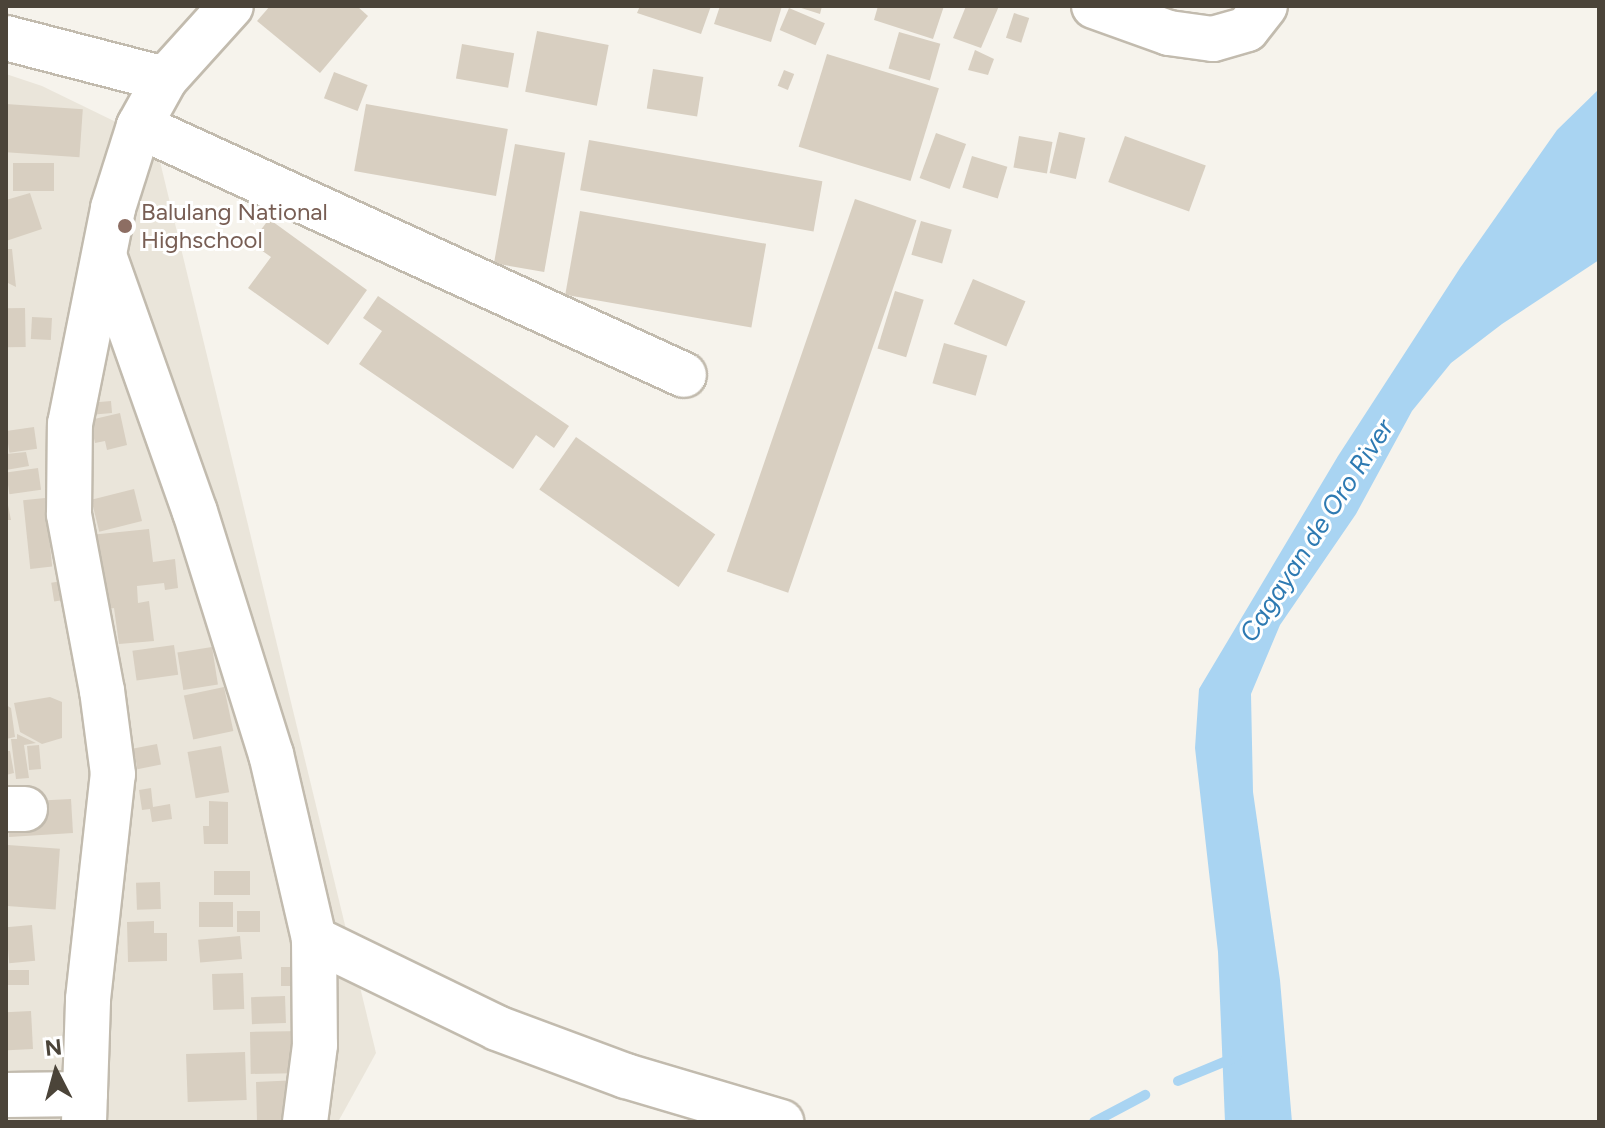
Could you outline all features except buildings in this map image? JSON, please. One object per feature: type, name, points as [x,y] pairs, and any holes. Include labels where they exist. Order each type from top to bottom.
[{"type":"street","points":[[6,1095],[85,1108],[90,968],[113,774],[102,691],[69,514],[70,424],[113,208],[139,126],[165,79],[231,6]]},
{"type":"street","points":[[1094,6],[1169,33],[1213,39],[1247,29],[1265,6]]},
{"type":"street","points":[[6,38],[165,79]]},
{"type":"street","points":[[139,126],[684,375]]},
{"type":"street","points":[[105,258],[195,512],[266,739],[314,939],[315,1045],[305,1122]]},
{"type":"street","points":[[314,939],[497,1028],[626,1076],[781,1122]]},
{"type":"shaded area","points":[[6,74],[42,86],[155,141],[376,1053],[338,1122],[6,1122]]},
{"type":"water","name":"Cagayan de Oro River","points":[[1599,89],[1599,260],[1502,324],[1451,363],[1412,411],[1356,514],[1280,625],[1251,694],[1253,792],[1280,980],[1292,1122],[1225,1122],[1218,952],[1195,748],[1199,689],[1338,456],[1460,268],[1557,130]]},
{"type":"waterway","points":[[1178,1081],[1236,1057]]},
{"type":"waterway","points":[[1094,1122],[1145,1095]]},
{"type":"place","name":"Balulang National Highschool","points":[[125,226]]}]
